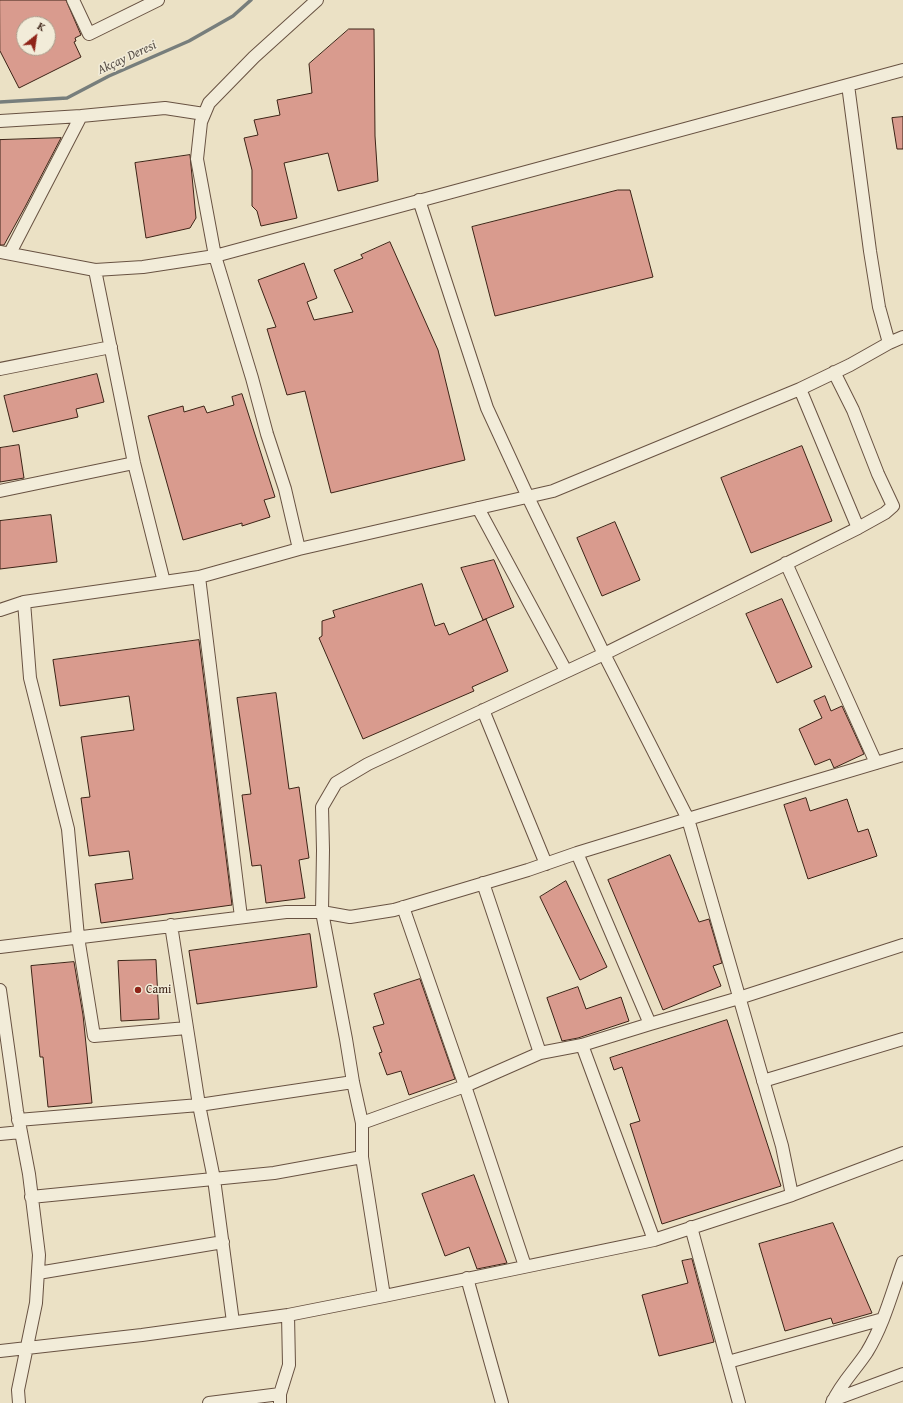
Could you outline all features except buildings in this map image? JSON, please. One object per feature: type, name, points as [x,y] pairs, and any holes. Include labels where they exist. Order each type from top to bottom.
[{"type":"street","points":[[73,0],[89,34],[158,0]]},
{"type":"street","points":[[299,549],[285,488],[267,434],[252,378],[215,256],[197,159],[200,122],[209,103],[254,57],[317,0]]},
{"type":"street","points":[[81,116],[5,252],[95,270],[143,267],[215,256],[903,70]]},
{"type":"street","points":[[848,85],[872,265],[879,307],[889,342]]},
{"type":"street","points":[[0,121],[81,116],[165,108],[204,114]]},
{"type":"street","points":[[419,200],[487,408],[528,497],[604,654],[688,819],[782,1146],[792,1195]]},
{"type":"street","points":[[95,270],[134,463],[164,582]]},
{"type":"street","points":[[0,610],[24,602],[199,577],[299,549],[553,491],[800,389],[865,358],[889,342],[903,337]]},
{"type":"street","points":[[0,369],[111,347]]},
{"type":"street","points":[[384,1296],[362,1157],[362,1123],[353,1082],[322,912],[322,807],[336,783],[368,764],[604,654],[858,528],[881,516],[893,506],[867,449],[853,410],[834,372]]},
{"type":"street","points":[[800,389],[858,528]]},
{"type":"street","points":[[0,491],[134,463]]},
{"type":"street","points":[[478,508],[566,672]]},
{"type":"street","points":[[786,563],[876,763]]},
{"type":"street","points":[[199,577],[241,917]]},
{"type":"street","points":[[24,602],[30,678],[68,829],[78,937],[94,1036],[187,1028]]},
{"type":"street","points":[[483,710],[546,864]]},
{"type":"street","points":[[0,947],[286,912],[322,912],[350,917],[402,907],[903,755]]},
{"type":"street","points":[[577,853],[650,1024]]},
{"type":"street","points":[[483,883],[540,1053]]},
{"type":"street","points":[[402,907],[465,1086],[525,1266]]},
{"type":"street","points":[[171,925],[187,1028],[214,1180],[233,1322]]},
{"type":"street","points":[[362,1123],[465,1086],[540,1053],[582,1045],[739,998],[903,944]]},
{"type":"street","points":[[0,990],[20,1126],[29,1174],[38,1255],[36,1303],[18,1390],[19,1403]]},
{"type":"street","points":[[763,1082],[903,1039]]},
{"type":"street","points":[[582,1045],[654,1240]]},
{"type":"street","points":[[0,1134],[20,1126],[200,1105],[353,1082]]},
{"type":"street","points":[[0,1351],[26,1349],[288,1314],[384,1296],[654,1240],[792,1195],[903,1153]]},
{"type":"street","points":[[31,1197],[274,1173],[362,1157]]},
{"type":"street","points":[[691,1228],[739,1403]]},
{"type":"street","points":[[38,1273],[222,1242]]},
{"type":"street","points":[[833,1402],[836,1393],[846,1378],[867,1352],[883,1319],[903,1262]]},
{"type":"street","points":[[467,1278],[502,1403]]},
{"type":"street","points":[[209,1403],[280,1398],[289,1365],[288,1314]]},
{"type":"street","points":[[728,1362],[883,1319]]},
{"type":"street","points":[[833,1402],[903,1374]]},
{"type":"waterway","name":"Akçay Deresi","points":[[0,102],[67,98],[109,76],[189,41],[233,16],[251,0]]},
{"type":"place","name":"Cami","points":[[138,990]]}]
